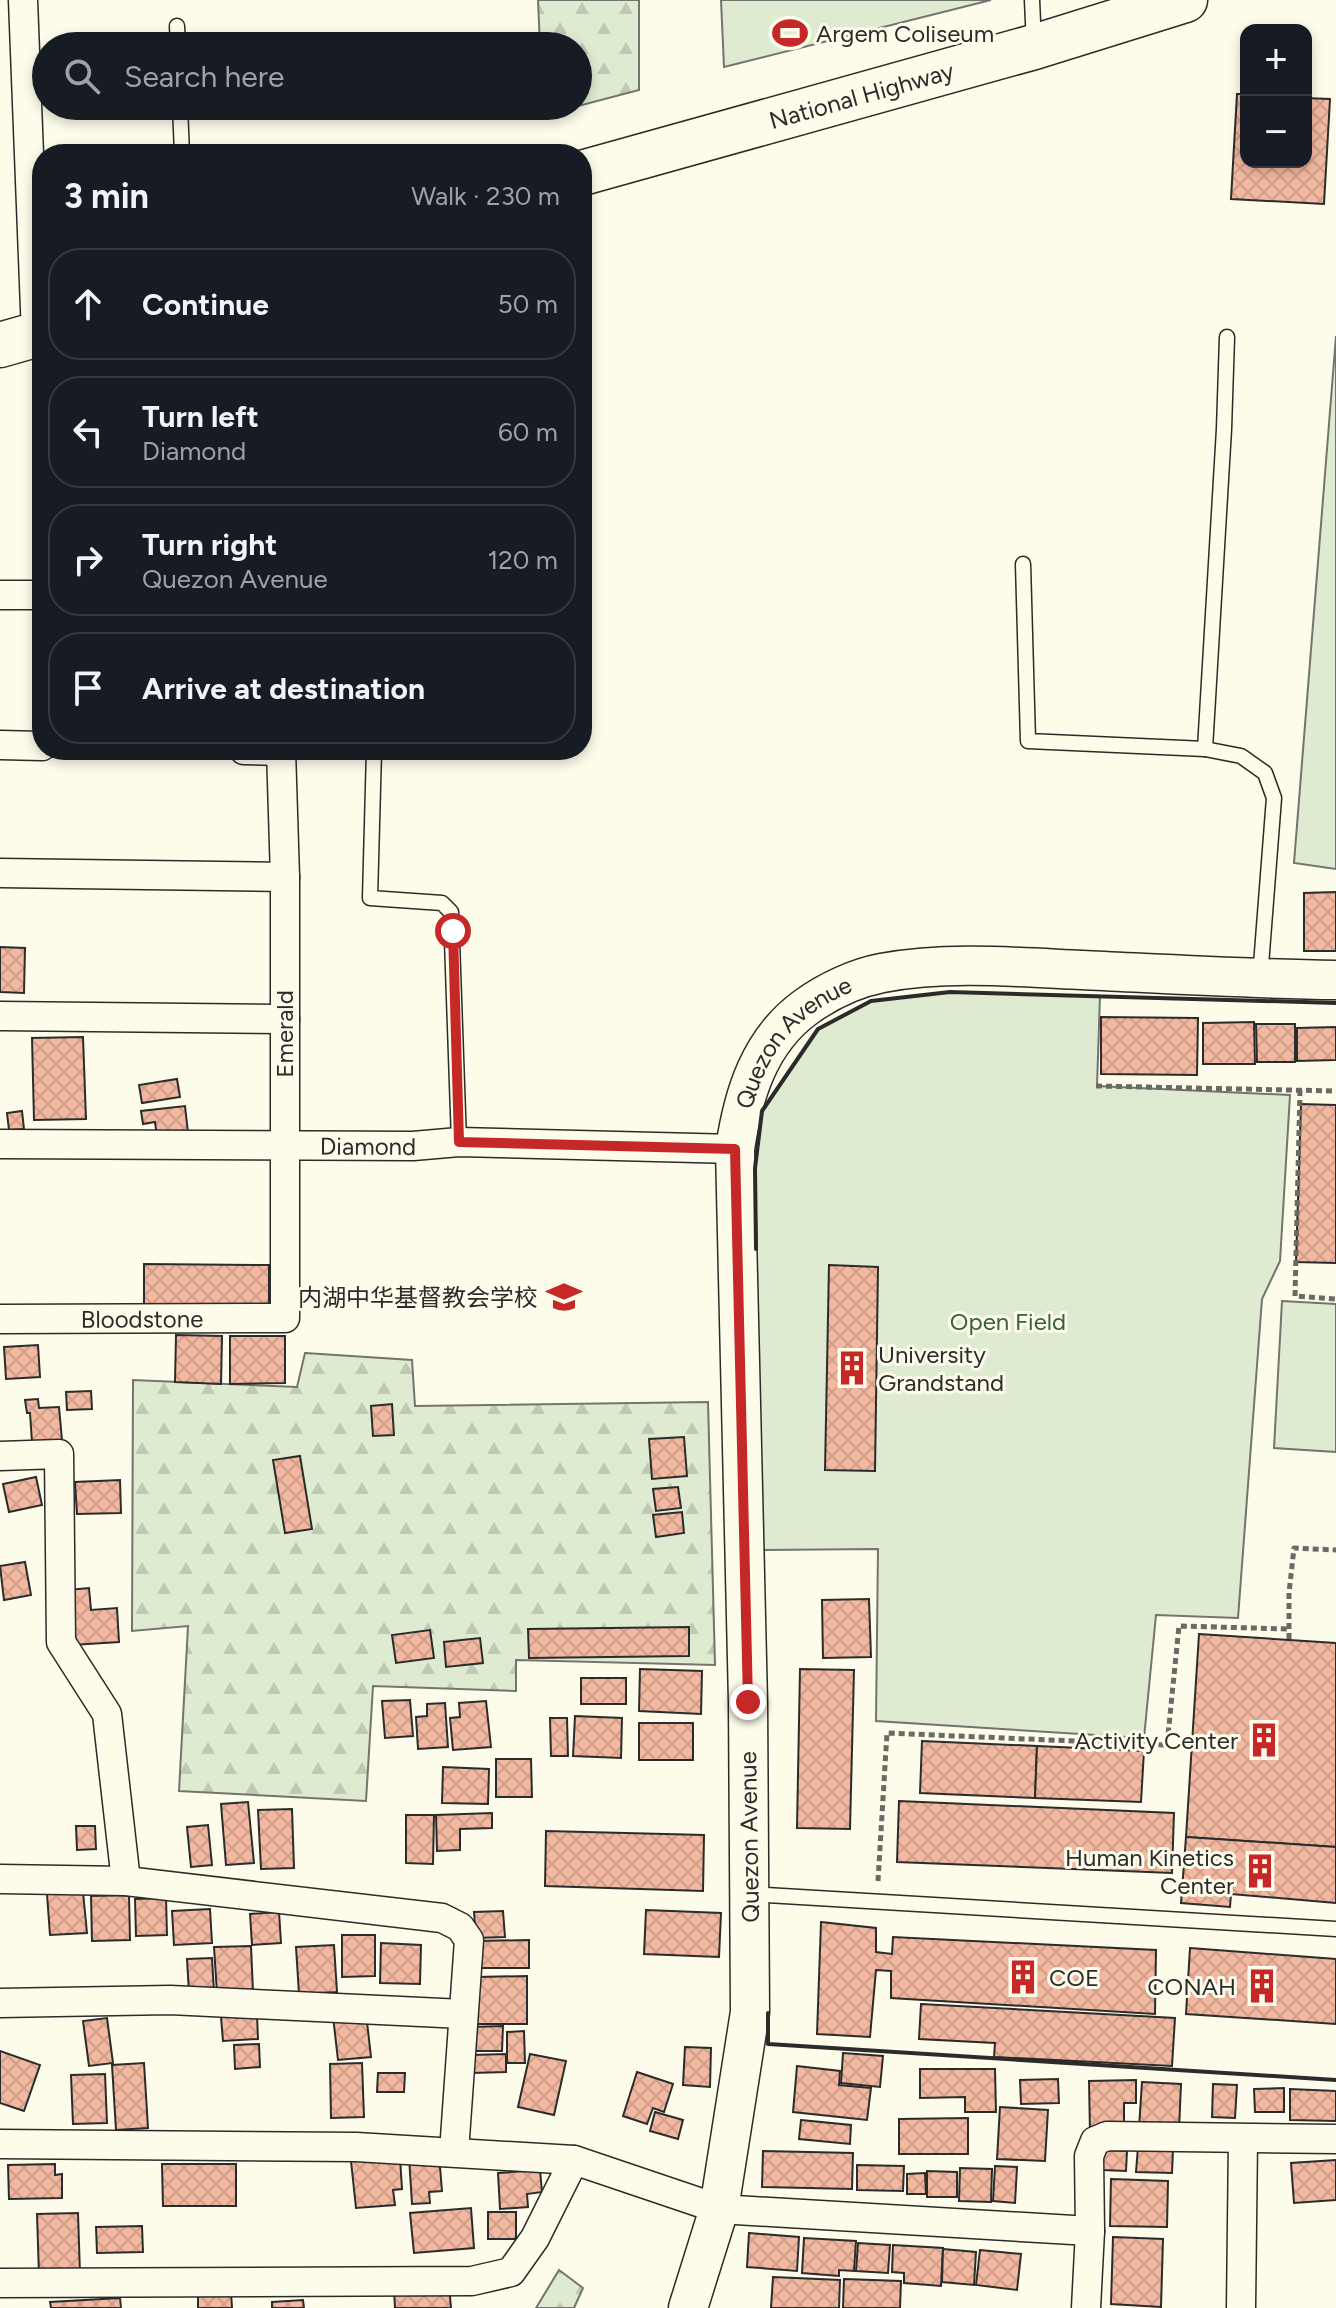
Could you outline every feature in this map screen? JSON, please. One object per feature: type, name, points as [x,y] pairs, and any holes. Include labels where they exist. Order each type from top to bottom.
[{"type":"main road","name":"National Highway","points":[[592,170],[1034,47],[1185,0]]},
{"type":"main road","name":"Quezon Avenue","points":[[688,2308],[719,2209],[750,2012],[735,1149],[740,1116],[752,1076],[769,1045],[804,1008],[846,984],[881,973],[934,967],[1030,967],[1336,980]]},
{"type":"street","points":[[23,0],[26,337]]},
{"type":"street","points":[[0,595],[32,595]]},
{"type":"street","points":[[0,745],[32,746]]},
{"type":"street","name":"Emerald","points":[[281,760],[285,877],[285,1318]]},
{"type":"street","points":[[0,873],[285,877]]},
{"type":"street","points":[[0,1016],[285,1019]]},
{"type":"street","name":"Diamond","points":[[0,1144],[413,1146],[459,1142],[735,1149]]},
{"type":"street","name":"Bloodstone","points":[[0,1319],[285,1318]]},
{"type":"street","points":[[0,1456],[59,1454],[61,1642],[107,1714],[126,1881]]},
{"type":"street","points":[[0,1879],[126,1881],[442,1918],[460,1927],[469,1940],[454,2152]]},
{"type":"street","points":[[0,2003],[170,2000],[463,2014]]},
{"type":"street","points":[[1086,2308],[1090,2231],[1089,2156],[1095,2141],[1107,2136],[1336,2139]]},
{"type":"street","points":[[1241,2308],[1243,2139]]},
{"type":"street","points":[[0,2144],[356,2147],[574,2160],[719,2209],[1090,2231]]},
{"type":"street","points":[[0,2283],[472,2281],[511,2272],[535,2238],[574,2160]]},
{"type":"lane","points":[[1032,0],[1034,47]]},
{"type":"lane","points":[[177,26],[177,32]]},
{"type":"lane","points":[[181,120],[182,144]]},
{"type":"lane","points":[[1205,749],[1227,337]]},
{"type":"lane","points":[[1023,564],[1028,741],[1205,749],[1241,756],[1265,773],[1274,798],[1260,979]]},
{"type":"lane","points":[[374,760],[370,898],[442,903],[451,912],[459,1142]]},
{"type":"lane","points":[[749,1894],[1336,1929]]},
{"type":"path","points":[[1096,1086],[1336,1091]]},
{"type":"path","points":[[1300,1090],[1295,1296],[1336,1299]]},
{"type":"path","points":[[1289,1639],[1289,1593],[1294,1548],[1336,1550]]},
{"type":"path","points":[[877,1902],[887,1733],[1167,1745],[1179,1626],[1289,1629]]},
{"type":"green space","points":[[538,0],[639,0],[639,90],[592,102],[592,32],[539,32]]},
{"type":"green space","name":"Argem Coliseum","points":[[721,0],[991,0],[724,67]]},
{"type":"green space","points":[[1336,336],[1336,869],[1294,863]]},
{"type":"green space","name":"Open Field","points":[[950,992],[1100,996],[1097,1086],[1290,1095],[1280,1261],[1262,1299],[1238,1618],[1156,1615],[1144,1738],[876,1721],[878,1549],[760,1550],[755,1168],[762,1111],[818,1029],[871,1001]]},
{"type":"green space","points":[[1282,1301],[1336,1304],[1336,1452],[1274,1448]]},
{"type":"green space","points":[[305,1353],[412,1360],[415,1406],[708,1402],[715,1665],[516,1660],[516,1691],[373,1686],[366,1801],[179,1791],[188,1626],[132,1631],[133,1380],[297,1387]]},
{"type":"green space","points":[[559,2270],[583,2288],[574,2308],[536,2308]]},
{"type":"building","points":[[1237,94],[1240,94],[1240,168],[1312,168],[1312,98],[1330,99],[1324,204],[1231,199]]},
{"type":"building","points":[[1336,892],[1336,951],[1304,951],[1304,893]]},
{"type":"building","points":[[0,947],[25,948],[24,993],[0,992]]},
{"type":"building","points":[[1101,1017],[1198,1018],[1197,1075],[1101,1074]]},
{"type":"building","points":[[1254,1022],[1255,1064],[1203,1064],[1203,1023]]},
{"type":"building","points":[[1256,1024],[1295,1024],[1295,1062],[1257,1062]]},
{"type":"building","points":[[1336,1027],[1336,1060],[1297,1061],[1297,1028]]},
{"type":"building","points":[[83,1037],[86,1119],[34,1120],[32,1038]]},
{"type":"building","points":[[177,1079],[180,1097],[142,1103],[139,1085]]},
{"type":"building","points":[[1301,1104],[1336,1105],[1336,1263],[1296,1262]]},
{"type":"building","points":[[185,1106],[188,1133],[157,1137],[155,1122],[143,1124],[141,1111]]},
{"type":"building","points":[[22,1111],[24,1129],[9,1130],[7,1113]]},
{"type":"building","points":[[144,1264],[269,1265],[269,1311],[144,1309]]},
{"type":"building","name":"University Grandstand","points":[[829,1265],[878,1267],[875,1471],[825,1470]]},
{"type":"building","points":[[176,1335],[222,1336],[221,1384],[175,1382]]},
{"type":"building","points":[[230,1336],[285,1336],[285,1383],[230,1384]]},
{"type":"building","points":[[38,1345],[40,1377],[6,1379],[4,1347]]},
{"type":"building","points":[[91,1391],[92,1409],[67,1410],[66,1392]]},
{"type":"building","points":[[38,1399],[39,1408],[59,1407],[62,1440],[32,1442],[30,1413],[27,1413],[25,1400]]},
{"type":"building","points":[[392,1404],[394,1435],[373,1436],[371,1406]]},
{"type":"building","points":[[684,1437],[687,1476],[652,1479],[649,1439]]},
{"type":"building","points":[[300,1456],[312,1529],[285,1533],[273,1460]]},
{"type":"building","points":[[36,1477],[42,1505],[9,1512],[3,1484]]},
{"type":"building","points":[[120,1480],[121,1513],[77,1514],[75,1482]]},
{"type":"building","points":[[678,1487],[681,1508],[656,1511],[653,1489]]},
{"type":"building","points":[[682,1512],[684,1533],[656,1537],[653,1515]]},
{"type":"building","points":[[25,1562],[31,1595],[4,1600],[0,1566]]},
{"type":"building","points":[[89,1588],[91,1610],[117,1608],[119,1642],[72,1645],[68,1590]]},
{"type":"building","points":[[869,1599],[871,1657],[823,1658],[822,1600]]},
{"type":"building","points":[[689,1627],[689,1656],[529,1658],[528,1629]]},
{"type":"building","points":[[430,1630],[434,1658],[396,1663],[392,1635]]},
{"type":"building","name":"Activity Center","points":[[1199,1634],[1336,1643],[1336,1847],[1186,1837]]},
{"type":"building","points":[[480,1638],[483,1663],[446,1667],[444,1642]]},
{"type":"building","points":[[640,1669],[702,1671],[701,1714],[639,1711]]},
{"type":"building","points":[[800,1669],[854,1670],[850,1829],[797,1828]]},
{"type":"building","points":[[581,1678],[626,1678],[626,1704],[581,1704]]},
{"type":"building","points":[[410,1700],[413,1736],[385,1738],[382,1701]]},
{"type":"building","points":[[486,1701],[491,1747],[453,1750],[450,1718],[460,1717],[459,1703]]},
{"type":"building","points":[[445,1703],[448,1747],[418,1749],[416,1717],[427,1716],[427,1704]]},
{"type":"building","points":[[575,1716],[622,1718],[621,1758],[573,1756]]},
{"type":"building","points":[[550,1718],[567,1718],[568,1756],[551,1756]]},
{"type":"building","points":[[639,1723],[693,1723],[693,1760],[639,1760]]},
{"type":"building","points":[[922,1741],[1037,1746],[1035,1798],[920,1793]]},
{"type":"building","points":[[1037,1746],[1144,1751],[1141,1802],[1035,1798]]},
{"type":"building","points":[[496,1759],[531,1759],[532,1797],[496,1797]]},
{"type":"building","points":[[443,1767],[489,1769],[488,1804],[442,1803]]},
{"type":"building","points":[[899,1801],[1174,1813],[1172,1873],[897,1862]]},
{"type":"building","points":[[248,1802],[254,1863],[226,1865],[221,1804]]},
{"type":"building","points":[[292,1809],[294,1868],[261,1869],[258,1810]]},
{"type":"building","points":[[492,1813],[492,1828],[460,1829],[460,1850],[437,1851],[436,1815]]},
{"type":"building","points":[[406,1815],[434,1815],[433,1864],[406,1863]]},
{"type":"building","points":[[208,1825],[212,1865],[191,1867],[187,1827]]},
{"type":"building","points":[[76,1826],[95,1826],[96,1849],[77,1850]]},
{"type":"building","points":[[546,1831],[704,1835],[703,1891],[545,1886]]},
{"type":"building","name":"Human Kinetics Center","points":[[1186,1837],[1336,1847],[1336,1903],[1231,1894],[1230,1907],[1181,1903]]},
{"type":"building","points":[[83,1892],[87,1933],[50,1935],[47,1894]]},
{"type":"building","points":[[129,1895],[130,1940],[92,1941],[91,1896]]},
{"type":"building","points":[[166,1898],[167,1935],[136,1936],[135,1899]]},
{"type":"building","points":[[210,1909],[212,1943],[174,1945],[172,1911]]},
{"type":"building","points":[[646,1910],[721,1913],[719,1957],[644,1954]]},
{"type":"building","points":[[503,1911],[505,1937],[476,1938],[474,1912]]},
{"type":"building","points":[[279,1912],[281,1943],[252,1945],[250,1914]]},
{"type":"building","name":"COE","points":[[821,1922],[876,1928],[876,1952],[892,1954],[893,1937],[1156,1950],[1155,2014],[891,1998],[891,1971],[876,1970],[870,2037],[817,2034]]},
{"type":"building","points":[[342,1935],[375,1935],[375,1976],[342,1977]]},
{"type":"building","points":[[529,1940],[529,1968],[476,1968],[475,1941]]},
{"type":"building","points":[[381,1943],[421,1945],[420,1984],[380,1983]]},
{"type":"building","points":[[334,1945],[337,1992],[299,1994],[296,1947]]},
{"type":"building","points":[[251,1946],[253,1992],[217,1993],[214,1947]]},
{"type":"building","name":"CONAH","points":[[1190,1948],[1336,1959],[1336,2024],[1186,2014]]},
{"type":"building","points":[[212,1958],[214,1992],[189,1993],[187,1959]]},
{"type":"building","points":[[527,1976],[527,2024],[477,2024],[477,1977]]},
{"type":"building","points":[[921,2004],[1175,2018],[1172,2066],[994,2057],[995,2043],[919,2039]]},
{"type":"building","points":[[366,2013],[371,2057],[338,2060],[333,2016]]},
{"type":"building","points":[[257,2015],[258,2039],[223,2041],[221,2017]]},
{"type":"building","points":[[107,2018],[113,2063],[89,2066],[83,2021]]},
{"type":"building","points":[[503,2026],[502,2051],[470,2051],[470,2027]]},
{"type":"building","points":[[524,2031],[525,2063],[507,2063],[507,2032]]},
{"type":"building","points":[[259,2044],[260,2067],[235,2069],[234,2045]]},
{"type":"building","points":[[685,2047],[711,2048],[710,2087],[683,2085]]},
{"type":"building","points":[[0,2051],[40,2065],[24,2111],[0,2103]]},
{"type":"building","points":[[843,2053],[883,2056],[880,2087],[841,2083]]},
{"type":"building","points":[[506,2054],[506,2072],[471,2073],[471,2055]]},
{"type":"building","points":[[530,2054],[566,2061],[554,2115],[518,2107]]},
{"type":"building","points":[[144,2063],[148,2128],[116,2130],[112,2065]]},
{"type":"building","points":[[362,2063],[364,2117],[331,2118],[330,2064]]},
{"type":"building","points":[[797,2066],[840,2071],[839,2085],[871,2088],[867,2120],[793,2112]]},
{"type":"building","points":[[920,2069],[995,2069],[996,2112],[965,2112],[965,2097],[920,2098]]},
{"type":"building","points":[[637,2072],[673,2084],[664,2112],[653,2108],[647,2124],[623,2116]]},
{"type":"building","points":[[378,2073],[405,2073],[404,2092],[377,2092]]},
{"type":"building","points":[[105,2074],[107,2123],[73,2124],[71,2075]]},
{"type":"building","points":[[1058,2079],[1059,2103],[1021,2104],[1020,2080]]},
{"type":"building","points":[[1136,2080],[1136,2103],[1124,2103],[1124,2132],[1090,2133],[1089,2081]]},
{"type":"building","points":[[1142,2082],[1181,2084],[1179,2130],[1139,2128]]},
{"type":"building","points":[[1213,2084],[1237,2085],[1235,2118],[1212,2117]]},
{"type":"building","points":[[1284,2088],[1284,2112],[1255,2112],[1254,2089]]},
{"type":"building","points":[[1290,2089],[1336,2091],[1336,2121],[1290,2120]]},
{"type":"building","points":[[1000,2107],[1048,2110],[1045,2161],[997,2159]]},
{"type":"building","points":[[655,2112],[683,2120],[678,2139],[650,2131]]},
{"type":"building","points":[[968,2118],[968,2154],[899,2154],[899,2119]]},
{"type":"building","points":[[801,2120],[851,2125],[850,2144],[799,2139]]},
{"type":"building","points":[[1138,2147],[1173,2149],[1172,2173],[1136,2172]]},
{"type":"building","points":[[1103,2150],[1127,2151],[1126,2171],[1103,2170]]},
{"type":"building","points":[[763,2151],[853,2153],[852,2189],[762,2187]]},
{"type":"building","points":[[439,2155],[442,2191],[429,2192],[430,2203],[412,2204],[409,2157]]},
{"type":"building","points":[[400,2158],[402,2189],[393,2190],[395,2205],[356,2208],[351,2161]]},
{"type":"building","points":[[1336,2160],[1336,2200],[1294,2203],[1291,2163]]},
{"type":"building","points":[[55,2164],[55,2175],[62,2174],[62,2198],[9,2199],[8,2165]]},
{"type":"building","points":[[162,2164],[236,2164],[236,2206],[163,2206]]},
{"type":"building","points":[[857,2165],[904,2166],[903,2191],[857,2190]]},
{"type":"building","points":[[995,2166],[1017,2167],[1015,2203],[993,2201]]},
{"type":"building","points":[[960,2168],[992,2169],[991,2202],[959,2201]]},
{"type":"building","points":[[540,2170],[542,2192],[527,2194],[528,2207],[500,2209],[498,2173]]},
{"type":"building","points":[[927,2171],[957,2172],[957,2197],[927,2197]]},
{"type":"building","points":[[925,2173],[926,2194],[907,2194],[907,2174]]},
{"type":"building","points":[[1111,2179],[1168,2181],[1167,2227],[1110,2226]]},
{"type":"building","points":[[471,2208],[474,2248],[414,2253],[410,2213]]},
{"type":"building","points":[[488,2212],[516,2212],[516,2239],[488,2239]]},
{"type":"building","points":[[78,2213],[80,2274],[39,2275],[37,2214]]},
{"type":"building","points":[[142,2226],[143,2252],[97,2253],[96,2227]]},
{"type":"building","points":[[749,2233],[799,2237],[797,2271],[747,2267]]},
{"type":"building","points":[[1113,2237],[1163,2239],[1161,2307],[1111,2304]]},
{"type":"building","points":[[804,2238],[856,2241],[854,2271],[839,2270],[839,2276],[802,2273]]},
{"type":"building","points":[[858,2243],[890,2245],[888,2273],[856,2271]]},
{"type":"building","points":[[893,2245],[943,2248],[941,2286],[904,2283],[904,2273],[892,2272]]},
{"type":"building","points":[[943,2249],[976,2252],[974,2285],[942,2282]]},
{"type":"building","points":[[980,2250],[1021,2254],[1017,2290],[976,2285]]},
{"type":"building","points":[[773,2277],[840,2280],[839,2308],[771,2308]]},
{"type":"building","points":[[844,2279],[901,2281],[900,2308],[843,2308]]},
{"type":"building","points":[[449,2286],[451,2308],[395,2308],[394,2290]]},
{"type":"building","points":[[231,2292],[232,2308],[198,2308],[198,2294]]},
{"type":"building","points":[[120,2298],[121,2308],[51,2308],[50,2302]]},
{"type":"building","points":[[303,2300],[304,2308],[272,2308],[272,2302]]},
{"type":"wall","points":[[756,1249],[755,1168],[762,1111],[818,1029],[871,1001],[950,992],[1336,1003]]},
{"type":"wall","points":[[768,2013],[768,2044],[1336,2080]]},
{"type":"place","name":"Argem Coliseum","points":[[790,33]]},
{"type":"place","name":"内湖中华基督教会学校","points":[[564,1297]]},
{"type":"place","name":"University Grandstand","points":[[852,1368]]},
{"type":"place","name":"Activity Center","points":[[1264,1740]]},
{"type":"place","name":"Human Kinetics Center","points":[[1260,1871]]},
{"type":"place","name":"COE","points":[[1023,1977]]},
{"type":"place","name":"CONAH","points":[[1262,1986]]},
{"type":"route","points":[[453,931],[459,1142],[735,1149],[748,1702]]}]
